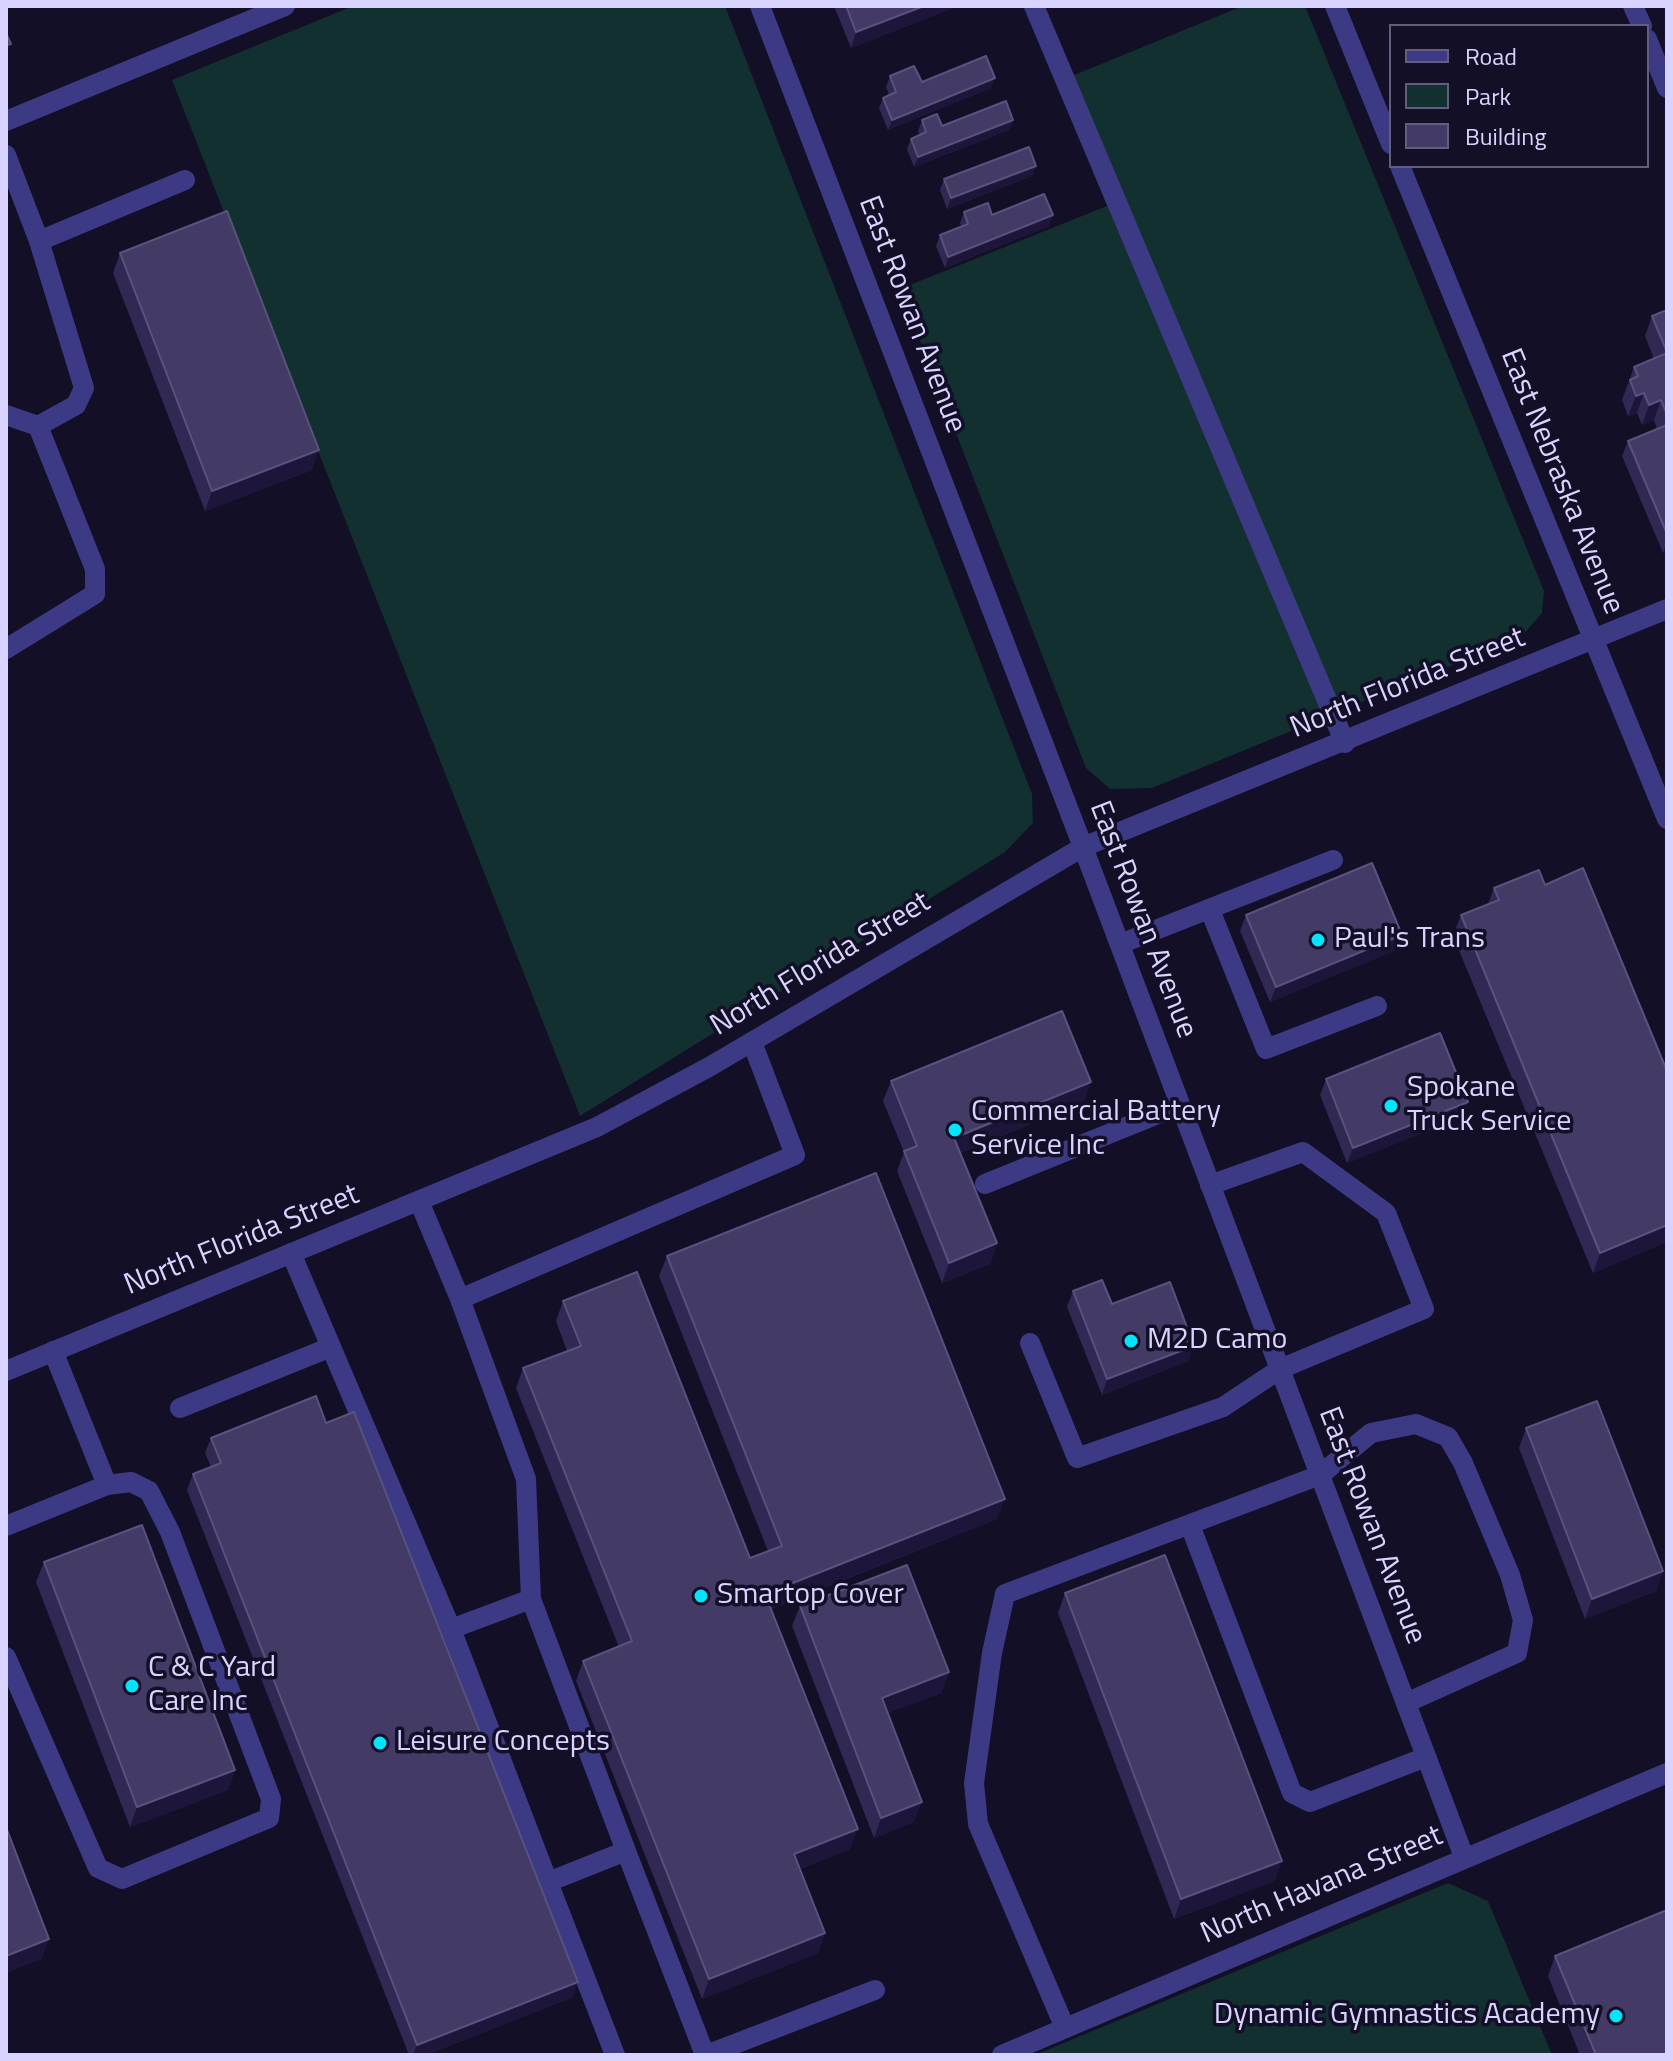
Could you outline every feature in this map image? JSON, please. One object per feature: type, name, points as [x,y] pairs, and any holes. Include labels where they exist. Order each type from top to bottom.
[{"type":"street","points":[[6,121],[285,6]]},
{"type":"street","name":"East Rowan Avenue","points":[[760,6],[1120,944],[1464,1857]]},
{"type":"street","points":[[1034,6],[1345,743]]},
{"type":"street","points":[[1335,6],[1389,139]]},
{"type":"street","points":[[1649,44],[1667,88]]},
{"type":"street","points":[[6,155],[39,241],[84,388],[76,405],[38,426],[6,415]]},
{"type":"street","name":"East Nebraska Avenue","points":[[1401,168],[1667,819]]},
{"type":"street","points":[[39,241],[185,180]]},
{"type":"street","points":[[6,649],[95,594],[95,569],[38,426]]},
{"type":"street","name":"North Florida Street","points":[[6,1371],[597,1127],[752,1042],[1083,847],[1345,743],[1667,609]]},
{"type":"street","points":[[1120,944],[1333,860]]},
{"type":"street","points":[[1210,910],[1266,1049],[1377,1006]]},
{"type":"street","points":[[460,1299],[795,1155],[752,1042]]},
{"type":"street","points":[[985,1184],[1180,1105]]},
{"type":"street","points":[[1030,1343],[1077,1458],[1223,1407],[1280,1369],[1424,1309],[1386,1213],[1303,1152],[1210,1185]]},
{"type":"street","points":[[419,1201],[460,1299],[526,1479],[531,1599],[705,2055],[875,1990]]},
{"type":"street","points":[[291,1253],[451,1629],[615,2055]]},
{"type":"street","points":[[180,1408],[331,1347]]},
{"type":"street","points":[[53,1351],[107,1485]]},
{"type":"street","points":[[1065,2028],[978,1824],[974,1783],[992,1653],[1005,1594],[1320,1475],[1371,1433],[1416,1424],[1448,1437],[1463,1463],[1510,1575],[1523,1620],[1517,1653],[1406,1703]]},
{"type":"street","points":[[6,1526],[107,1485],[131,1482],[149,1491],[170,1532],[271,1799],[269,1818],[122,1879],[98,1868],[6,1657]]},
{"type":"street","points":[[1190,1525],[1292,1793],[1310,1802],[1426,1757]]},
{"type":"street","points":[[451,1629],[531,1599]]},
{"type":"street","name":"North Havana Street","points":[[1002,2055],[1667,1773]]},
{"type":"street","points":[[548,1882],[626,1851]]},
{"type":"green space","points":[[353,6],[725,6],[1032,794],[1033,823],[1005,852],[580,1116],[172,80]]},
{"type":"green space","points":[[1243,6],[1305,6],[1544,591],[1542,613],[1521,637],[1152,788],[1110,789],[1086,768],[900,289],[1107,206],[1057,82]]},
{"type":"green space","points":[[1448,1883],[1488,1901],[1552,2055],[1035,2055]]},
{"type":"building","points":[[846,6],[924,6],[856,32]]},
{"type":"building","points":[[986,56],[995,78],[892,120],[883,98],[896,92],[890,76],[914,66],[922,82]]},
{"type":"building","points":[[1006,101],[1013,120],[918,157],[911,139],[926,132],[922,120],[937,114],[942,126]]},
{"type":"building","points":[[1029,147],[1036,166],[951,198],[944,179]]},
{"type":"building","points":[[1044,194],[1053,215],[948,257],[940,235],[968,224],[964,212],[988,203],[992,215]]},
{"type":"building","points":[[227,211],[319,450],[212,491],[120,253]]},
{"type":"building","points":[[1667,310],[1667,352],[1652,316]]},
{"type":"building","points":[[1667,353],[1667,415],[1661,400],[1649,405],[1644,393],[1636,396],[1630,380],[1638,376],[1634,367]]},
{"type":"building","points":[[1667,425],[1667,534],[1628,441]]},
{"type":"building","name":"Paul's Trans","points":[[1372,863],[1402,935],[1276,987],[1246,915]]},
{"type":"building","points":[[1583,868],[1667,1071],[1667,1225],[1600,1253],[1461,915],[1499,900],[1494,888],[1539,870],[1545,885]]},
{"type":"building","name":"Commercial Battery Service Inc","points":[[1062,1011],[1091,1082],[954,1138],[997,1243],[949,1263],[904,1151],[917,1146],[891,1081]]},
{"type":"building","name":"Spokane Truck Service","points":[[1440,1033],[1468,1102],[1353,1148],[1326,1079]]},
{"type":"building","name":"Smartop Cover","points":[[876,1173],[1005,1499],[765,1594],[858,1829],[794,1854],[825,1933],[709,1979],[583,1661],[632,1641],[523,1368],[581,1346],[563,1301],[637,1272],[750,1558],[782,1546],[667,1256]]},
{"type":"building","name":"M2D Camo","points":[[1102,1280],[1112,1304],[1170,1282],[1194,1346],[1107,1379],[1073,1291]]},
{"type":"building","name":"Leisure Concepts","points":[[316,1396],[326,1423],[354,1412],[578,1982],[417,2045],[193,1474],[221,1463],[211,1438]]},
{"type":"building","points":[[1597,1401],[1663,1571],[1592,1599],[1526,1428]]},
{"type":"building","name":"C & C Yard Care Inc","points":[[142,1525],[235,1770],[137,1807],[44,1562]]},
{"type":"building","points":[[1165,1555],[1282,1861],[1181,1899],[1065,1593]]},
{"type":"building","points":[[907,1565],[949,1672],[882,1698],[922,1802],[881,1818],[800,1606]]},
{"type":"building","points":[[6,1827],[49,1939],[6,1956]]},
{"type":"building","name":"Dynamic Gymnastics Academy","points":[[1667,1910],[1667,2055],[1596,2055],[1555,1956]]},
{"type":"place","name":"Paul's Trans","points":[[1318,940]]},
{"type":"place","name":"Spokane Truck Service","points":[[1391,1106]]},
{"type":"place","name":"Commercial Battery Service Inc","points":[[955,1130]]},
{"type":"place","name":"M2D Camo","points":[[1131,1341]]},
{"type":"place","name":"Smartop Cover","points":[[701,1596]]},
{"type":"place","name":"C & C Yard Care Inc","points":[[132,1686]]},
{"type":"place","name":"Leisure Concepts","points":[[380,1743]]},
{"type":"place","name":"Dynamic Gymnastics Academy","points":[[1616,2016]]}]
